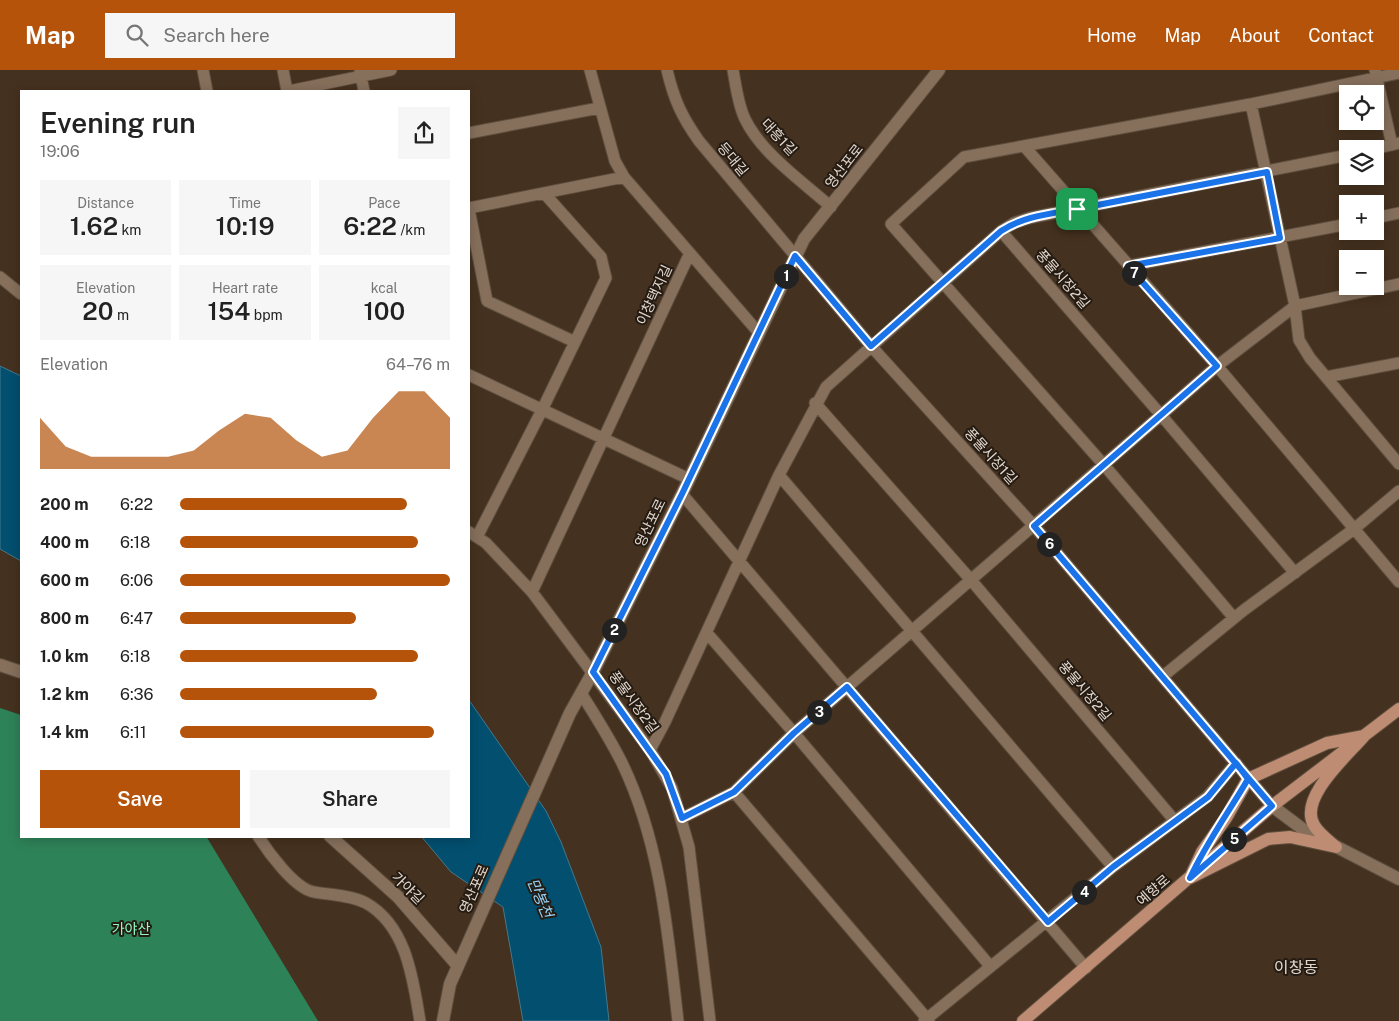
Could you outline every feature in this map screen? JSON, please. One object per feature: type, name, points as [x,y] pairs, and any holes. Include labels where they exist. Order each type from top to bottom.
[{"type":"main road","name":"예향로","points":[[1023,1021],[1272,806],[1399,709]]},
{"type":"main road","points":[[1190,878],[1202,852],[1226,818],[1248,779],[1327,743],[1364,736]]},
{"type":"main road","points":[[1336,847],[1314,827],[1310,811],[1311,801],[1364,736]]},
{"type":"main road","points":[[1190,878],[1268,839],[1290,837],[1336,847]]},
{"type":"street","points":[[203,70],[207,90]]},
{"type":"street","points":[[283,70],[288,90]]},
{"type":"street","points":[[292,90],[360,73],[391,70]]},
{"type":"street","name":"이창택지길","points":[[532,592],[689,255],[624,177],[615,161],[590,70]]},
{"type":"street","name":"등대길","points":[[667,70],[674,100],[684,120],[699,141],[795,256]]},
{"type":"street","name":"대흥1길","points":[[733,70],[744,117],[750,129],[762,144],[831,207]]},
{"type":"street","name":"영산포로","points":[[443,1021],[450,984],[479,914],[570,713],[593,672],[682,494],[795,256],[804,239],[939,70]]},
{"type":"street","points":[[360,73],[364,90]]},
{"type":"street","points":[[1234,618],[1104,465],[891,224],[964,157],[1251,104],[1376,74],[1399,73]]},
{"type":"street","points":[[1376,74],[1395,144]]},
{"type":"street","points":[[1251,104],[1295,306],[1299,340],[1326,377],[1399,464]]},
{"type":"street","points":[[470,133],[599,108]]},
{"type":"street","points":[[1024,146],[1077,209],[1217,366],[1399,582]]},
{"type":"street","name":"풍물시장2길","points":[[650,750],[740,562],[779,475],[815,403],[826,387],[1001,231],[1014,223],[1029,218],[1267,172],[1339,156]]},
{"type":"street","points":[[470,208],[624,177]]},
{"type":"street","points":[[544,193],[601,257],[606,278],[542,410],[473,534],[508,564],[532,592],[593,672]]},
{"type":"street","points":[[470,213],[487,301],[575,342]]},
{"type":"street","points":[[1384,216],[1399,213]]},
{"type":"street","points":[[1128,266],[1339,226]]},
{"type":"street","name":"풍물시장2길","points":[[1001,231],[1161,415],[1294,573]]},
{"type":"street","points":[[689,255],[759,333]]},
{"type":"street","name":"풍물시장1길","points":[[795,256],[871,346],[1034,526],[1272,806]]},
{"type":"street","points":[[0,277],[20,293]]},
{"type":"street","points":[[682,818],[734,792],[794,733],[1217,366],[1295,306],[1399,284]]},
{"type":"street","points":[[1326,377],[1399,363]]},
{"type":"street","points":[[470,375],[689,479]]},
{"type":"street","name":"풍물시장2길","points":[[815,403],[971,580],[1175,821]]},
{"type":"street","points":[[779,475],[1113,867]]},
{"type":"street","points":[[1162,677],[1234,618],[1354,529],[1399,491]]},
{"type":"street","points":[[682,494],[1086,968]]},
{"type":"street","points":[[706,633],[794,733],[990,966]]},
{"type":"street","points":[[0,665],[20,672]]},
{"type":"street","name":"풍물시장2길","points":[[593,672],[666,774],[682,818],[695,892],[710,1021]]},
{"type":"street","points":[[581,693],[624,766],[640,808],[658,879],[678,1021]]},
{"type":"street","points":[[734,792],[927,1020],[990,966],[1048,922],[1113,867],[1208,797],[1236,763]]},
{"type":"street","points":[[1272,806],[1304,830],[1399,879]]},
{"type":"street","points":[[260,838],[292,878],[311,892],[346,896],[367,904],[390,924],[410,963],[420,1021]]},
{"type":"street","name":"가야길","points":[[332,838],[398,897],[458,966]]},
{"type":"green space","name":"가야산","points":[[0,708],[20,715],[20,838],[207,838],[318,1021],[0,1021]]},
{"type":"water","points":[[0,366],[20,376],[20,560],[0,549]]},
{"type":"water","name":"만봉천","points":[[470,701],[546,811],[561,842],[601,947],[609,1021],[523,1021],[503,907],[451,872],[423,838],[470,838]]},
{"type":"district","name":"이창동","points":[[1296,967]]},
{"type":"route","points":[[1077,209],[1029,218],[1014,223],[1001,231],[871,346],[795,256],[682,494],[593,672],[640,735],[666,774],[682,818],[734,792],[794,733],[847,687],[1048,922],[1113,867],[1208,797],[1236,763],[1248,779],[1226,818],[1202,852],[1190,878],[1272,806],[1225,750],[1034,526],[1217,366],[1128,266],[1280,238],[1267,172],[1077,209]]}]
